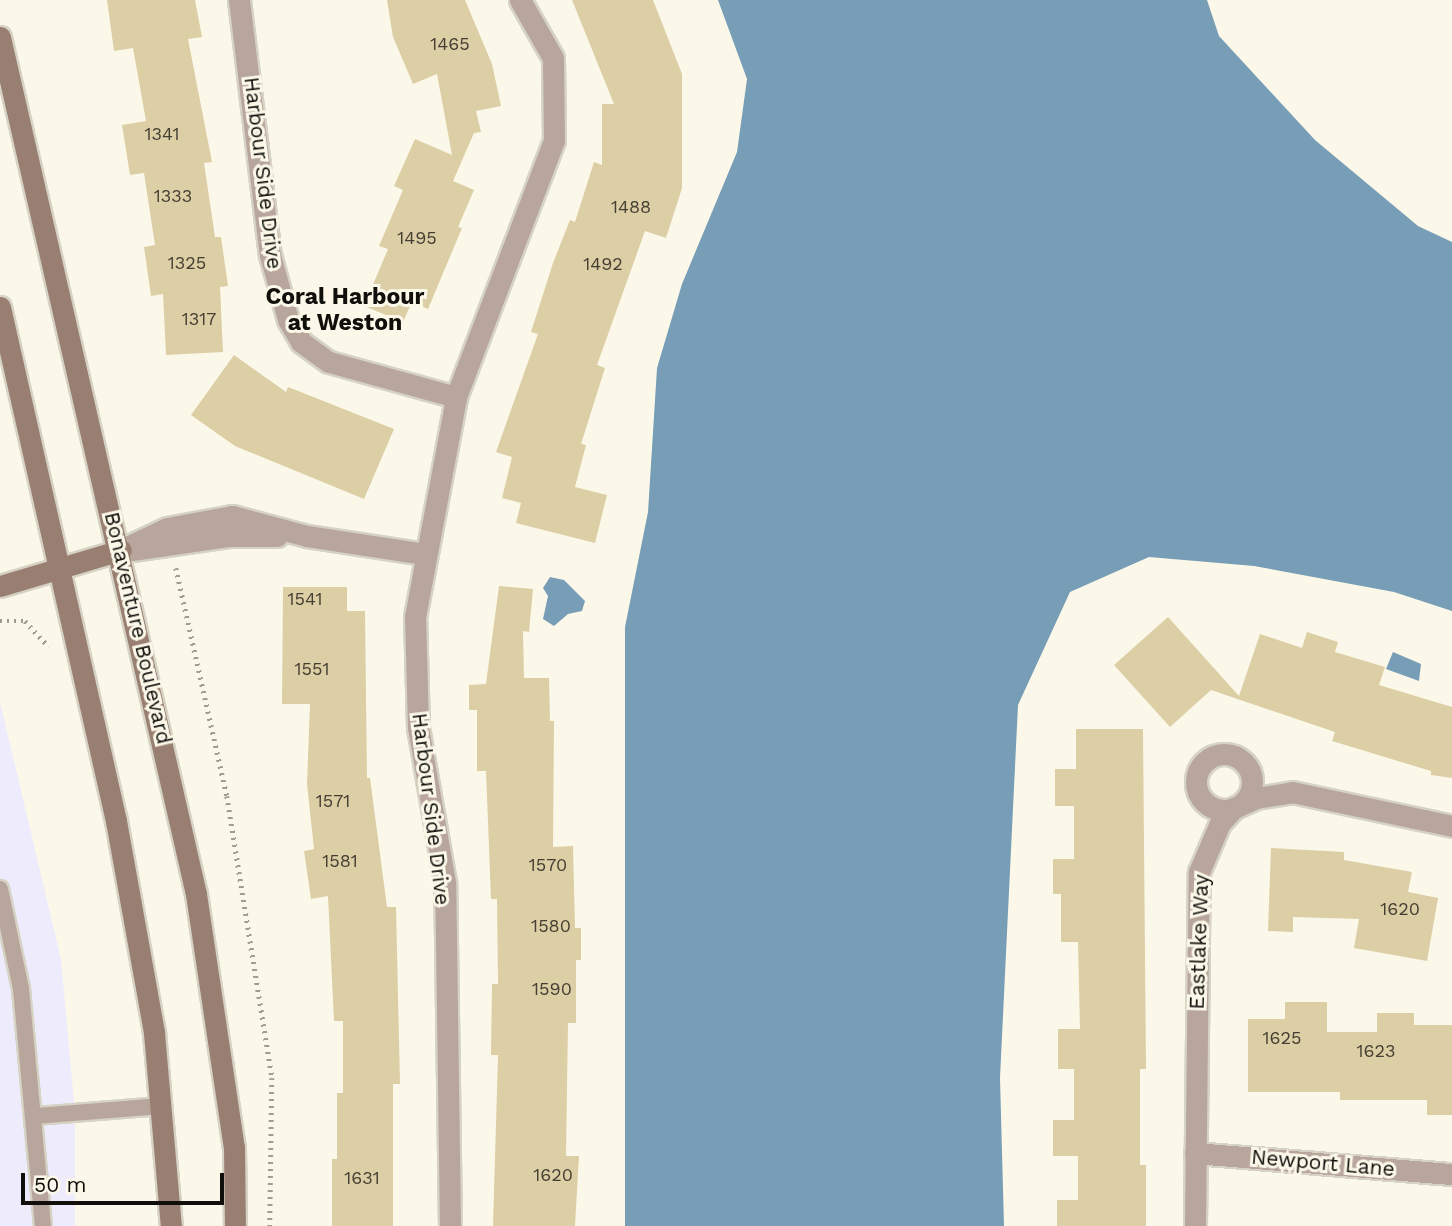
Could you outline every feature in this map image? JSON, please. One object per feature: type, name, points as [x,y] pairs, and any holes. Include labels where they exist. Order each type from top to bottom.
[{"type":"main road","name":"Bonaventure Boulevard","points":[[0,37],[121,550],[196,894],[234,1147],[235,1226]]},
{"type":"main road","points":[[0,307],[116,821],[154,1033],[171,1226]]},
{"type":"main road","points":[[0,586],[61,571],[121,550]]},
{"type":"street","name":"Harbour Side Drive","points":[[239,0],[270,255],[288,320],[301,342],[328,362],[456,397]]},
{"type":"street","name":"Harbour Side Drive","points":[[450,1226],[444,882],[418,728],[415,617],[456,397],[555,141],[553,58],[520,0]]},
{"type":"street","points":[[121,550],[167,528],[219,516],[240,526],[425,554]]},
{"type":"street","points":[[121,550],[172,547],[240,526]]},
{"type":"street","name":"Eastlake Way","points":[[1195,1226],[1199,872],[1206,846],[1234,808],[1256,797],[1292,792],[1452,826]]},
{"type":"street","name":"Newport Lane","points":[[1195,1153],[1452,1174]]},
{"type":"lane","points":[[0,889],[21,989],[36,1116],[43,1226]]},
{"type":"lane","points":[[36,1116],[160,1106]]},
{"type":"path","points":[[172,547],[227,796],[272,1078],[270,1226]]},
{"type":"path","points":[[0,621],[25,621],[49,647]]},
{"type":"shaded area","points":[[0,702],[61,959],[75,1113],[75,1226],[0,1226]]},
{"type":"water","points":[[718,0],[1207,0],[1219,36],[1315,140],[1418,226],[1452,242],[1452,611],[1394,592],[1254,566],[1149,557],[1070,592],[1018,705],[1000,1078],[1004,1226],[625,1226],[625,627],[648,512],[657,368],[682,284],[737,152],[747,79]]},
{"type":"water","points":[[550,577],[564,580],[585,601],[582,611],[568,614],[554,626],[543,619],[548,596],[543,588]]},
{"type":"water","points":[[1393,652],[1421,664],[1419,681],[1386,669]]},
{"type":"building","points":[[107,0],[195,0],[202,37],[188,39],[212,162],[204,163],[215,237],[221,237],[228,286],[220,287],[223,352],[166,355],[163,294],[151,296],[144,247],[155,245],[144,173],[130,175],[122,125],[146,121],[133,48],[114,51]]},
{"type":"building","points":[[387,0],[465,0],[492,64],[501,106],[476,111],[481,132],[474,133],[453,181],[474,190],[458,227],[462,228],[428,309],[412,302],[403,322],[364,306],[388,249],[379,246],[403,190],[394,186],[415,139],[452,155],[437,74],[413,84],[393,37]]},
{"type":"building","points":[[572,0],[653,0],[682,74],[682,188],[666,238],[645,231],[597,365],[605,368],[581,444],[586,445],[575,487],[607,495],[595,543],[516,523],[521,503],[502,498],[512,457],[496,452],[538,334],[531,332],[553,263],[570,220],[575,222],[594,162],[602,165],[602,104],[614,104]]},
{"type":"building","points":[[234,355],[286,392],[288,387],[394,429],[364,499],[235,446],[191,415]]},
{"type":"building","points":[[499,586],[533,589],[529,632],[523,631],[524,678],[549,678],[550,721],[554,721],[553,847],[573,846],[575,928],[581,928],[581,960],[576,960],[576,1023],[568,1023],[566,1156],[579,1156],[575,1226],[493,1226],[498,1055],[491,1055],[492,984],[498,984],[497,899],[491,899],[486,771],[477,771],[477,710],[469,710],[469,685],[486,684]]},
{"type":"building","points":[[283,587],[347,587],[347,611],[365,611],[367,778],[370,778],[387,907],[396,907],[400,1084],[393,1084],[393,1226],[332,1226],[332,1159],[337,1159],[337,1093],[343,1093],[343,1021],[334,1021],[328,896],[311,899],[304,851],[314,849],[307,784],[310,704],[282,704]]},
{"type":"building","points":[[1168,617],[1239,696],[1260,634],[1302,648],[1307,632],[1338,642],[1335,652],[1385,667],[1379,685],[1452,707],[1452,778],[1431,775],[1431,771],[1332,741],[1335,732],[1211,690],[1170,727],[1114,665]]},
{"type":"building","points":[[1076,729],[1143,729],[1146,1069],[1140,1069],[1140,1165],[1146,1165],[1146,1226],[1057,1226],[1057,1200],[1078,1200],[1078,1156],[1053,1156],[1053,1120],[1074,1120],[1074,1069],[1058,1069],[1058,1029],[1080,1029],[1078,942],[1061,942],[1061,894],[1053,894],[1053,859],[1074,859],[1074,806],[1055,806],[1055,769],[1076,769]]},
{"type":"building","points":[[1271,848],[1344,852],[1344,860],[1412,872],[1408,892],[1438,898],[1427,961],[1354,948],[1359,919],[1293,917],[1293,932],[1268,931]]},
{"type":"building","points":[[1285,1002],[1327,1002],[1327,1032],[1377,1032],[1377,1013],[1414,1013],[1414,1025],[1452,1025],[1452,1115],[1427,1115],[1427,1100],[1340,1100],[1340,1092],[1248,1092],[1248,1019],[1285,1019]]},
{"type":"district","name":"Coral Harbour at Weston","points":[[345,310]]}]
